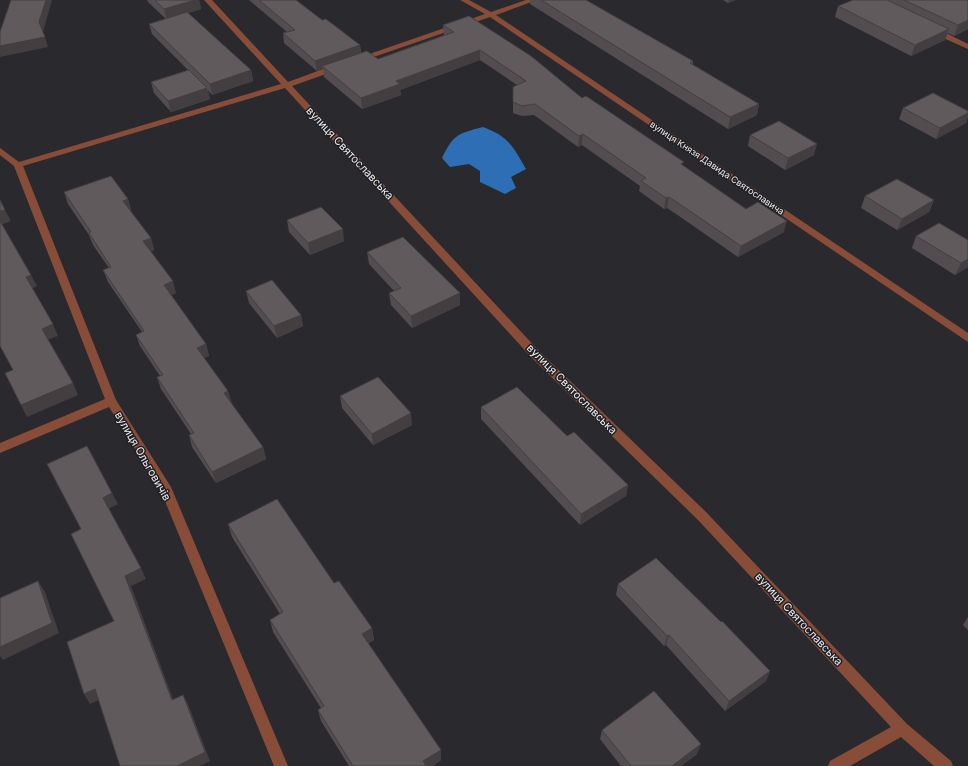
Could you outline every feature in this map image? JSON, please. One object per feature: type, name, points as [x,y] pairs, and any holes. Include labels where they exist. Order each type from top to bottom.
[{"type":"street","name":"вулиця Святославська","points":[[208,0],[535,354],[702,516],[902,729],[946,766]]},
{"type":"street","name":"вулиця Князя Давида Святославича","points":[[464,0],[490,14],[968,338]]},
{"type":"street","points":[[0,152],[18,165],[287,84],[533,0]]},
{"type":"street","points":[[926,27],[968,47]]},
{"type":"street","name":"вулиця Ольговичів","points":[[18,165],[111,401],[164,487],[281,766]]},
{"type":"street","points":[[0,448],[111,401]]},
{"type":"street","points":[[835,766],[902,729]]},
{"type":"water","points":[[483,127],[499,134],[504,138],[513,148],[526,169],[511,177],[516,188],[505,194],[480,182],[480,171],[469,164],[450,167],[442,158],[453,139],[467,131]]},
{"type":"building","points":[[11,0],[46,0],[39,22],[45,37],[0,46],[0,32]]},
{"type":"building","points":[[155,0],[195,0],[164,9]]},
{"type":"building","points":[[259,0],[296,0],[322,20],[326,19],[360,45],[315,61],[283,33],[295,30]]},
{"type":"building","points":[[541,0],[586,0],[693,61],[690,63],[759,104],[730,117]]},
{"type":"building","points":[[853,0],[887,0],[949,29],[915,45],[838,6]]},
{"type":"building","points":[[904,0],[968,0],[968,20],[958,25]]},
{"type":"building","points":[[187,12],[251,70],[210,84],[149,24]]},
{"type":"building","points":[[469,16],[531,56],[582,98],[586,96],[684,162],[681,164],[746,209],[758,202],[787,221],[741,246],[669,197],[666,198],[641,181],[646,178],[583,134],[579,136],[535,104],[522,106],[513,102],[513,87],[526,81],[480,50],[396,81],[400,84],[361,98],[322,66],[367,51],[378,59],[454,32],[443,25]]},
{"type":"building","points":[[189,70],[207,88],[168,101],[151,82]]},
{"type":"building","points":[[933,93],[968,111],[968,113],[940,128],[903,108]]},
{"type":"building","points":[[779,121],[817,144],[788,158],[750,135]]},
{"type":"building","points":[[111,176],[128,199],[123,201],[151,238],[143,241],[173,281],[164,285],[206,344],[197,348],[228,391],[224,393],[263,447],[212,472],[189,435],[194,433],[157,377],[163,375],[136,335],[144,331],[103,270],[111,267],[89,233],[91,232],[64,192]]},
{"type":"building","points":[[897,179],[934,200],[902,219],[865,196]]},
{"type":"building","points":[[0,200],[5,210],[0,211]]},
{"type":"building","points":[[321,207],[343,229],[308,243],[287,220]]},
{"type":"building","points":[[0,221],[31,275],[26,277],[53,324],[42,329],[73,383],[21,405],[5,373],[13,370],[0,346]]},
{"type":"building","points":[[939,223],[968,240],[968,259],[961,263],[916,236]]},
{"type":"building","points":[[403,237],[460,293],[411,316],[389,293],[401,288],[367,252]]},
{"type":"building","points":[[272,280],[301,315],[274,326],[246,291]]},
{"type":"building","points":[[378,377],[411,413],[372,434],[340,396]]},
{"type":"building","points":[[517,387],[567,436],[574,432],[628,485],[581,514],[481,407]]},
{"type":"building","points":[[87,446],[112,493],[103,498],[141,568],[125,576],[172,700],[183,695],[205,752],[177,766],[120,766],[95,689],[84,694],[67,642],[114,621],[71,534],[81,529],[47,464]]},
{"type":"building","points":[[277,499],[334,583],[339,581],[372,628],[362,634],[441,750],[423,761],[426,766],[353,766],[318,710],[324,706],[270,620],[283,612],[228,524]]},
{"type":"building","points":[[656,558],[721,622],[722,621],[770,671],[729,701],[669,635],[667,636],[618,584]]},
{"type":"building","points":[[38,581],[52,623],[0,647],[0,598]]},
{"type":"building","points":[[654,691],[701,744],[672,766],[631,766],[602,730]]}]
